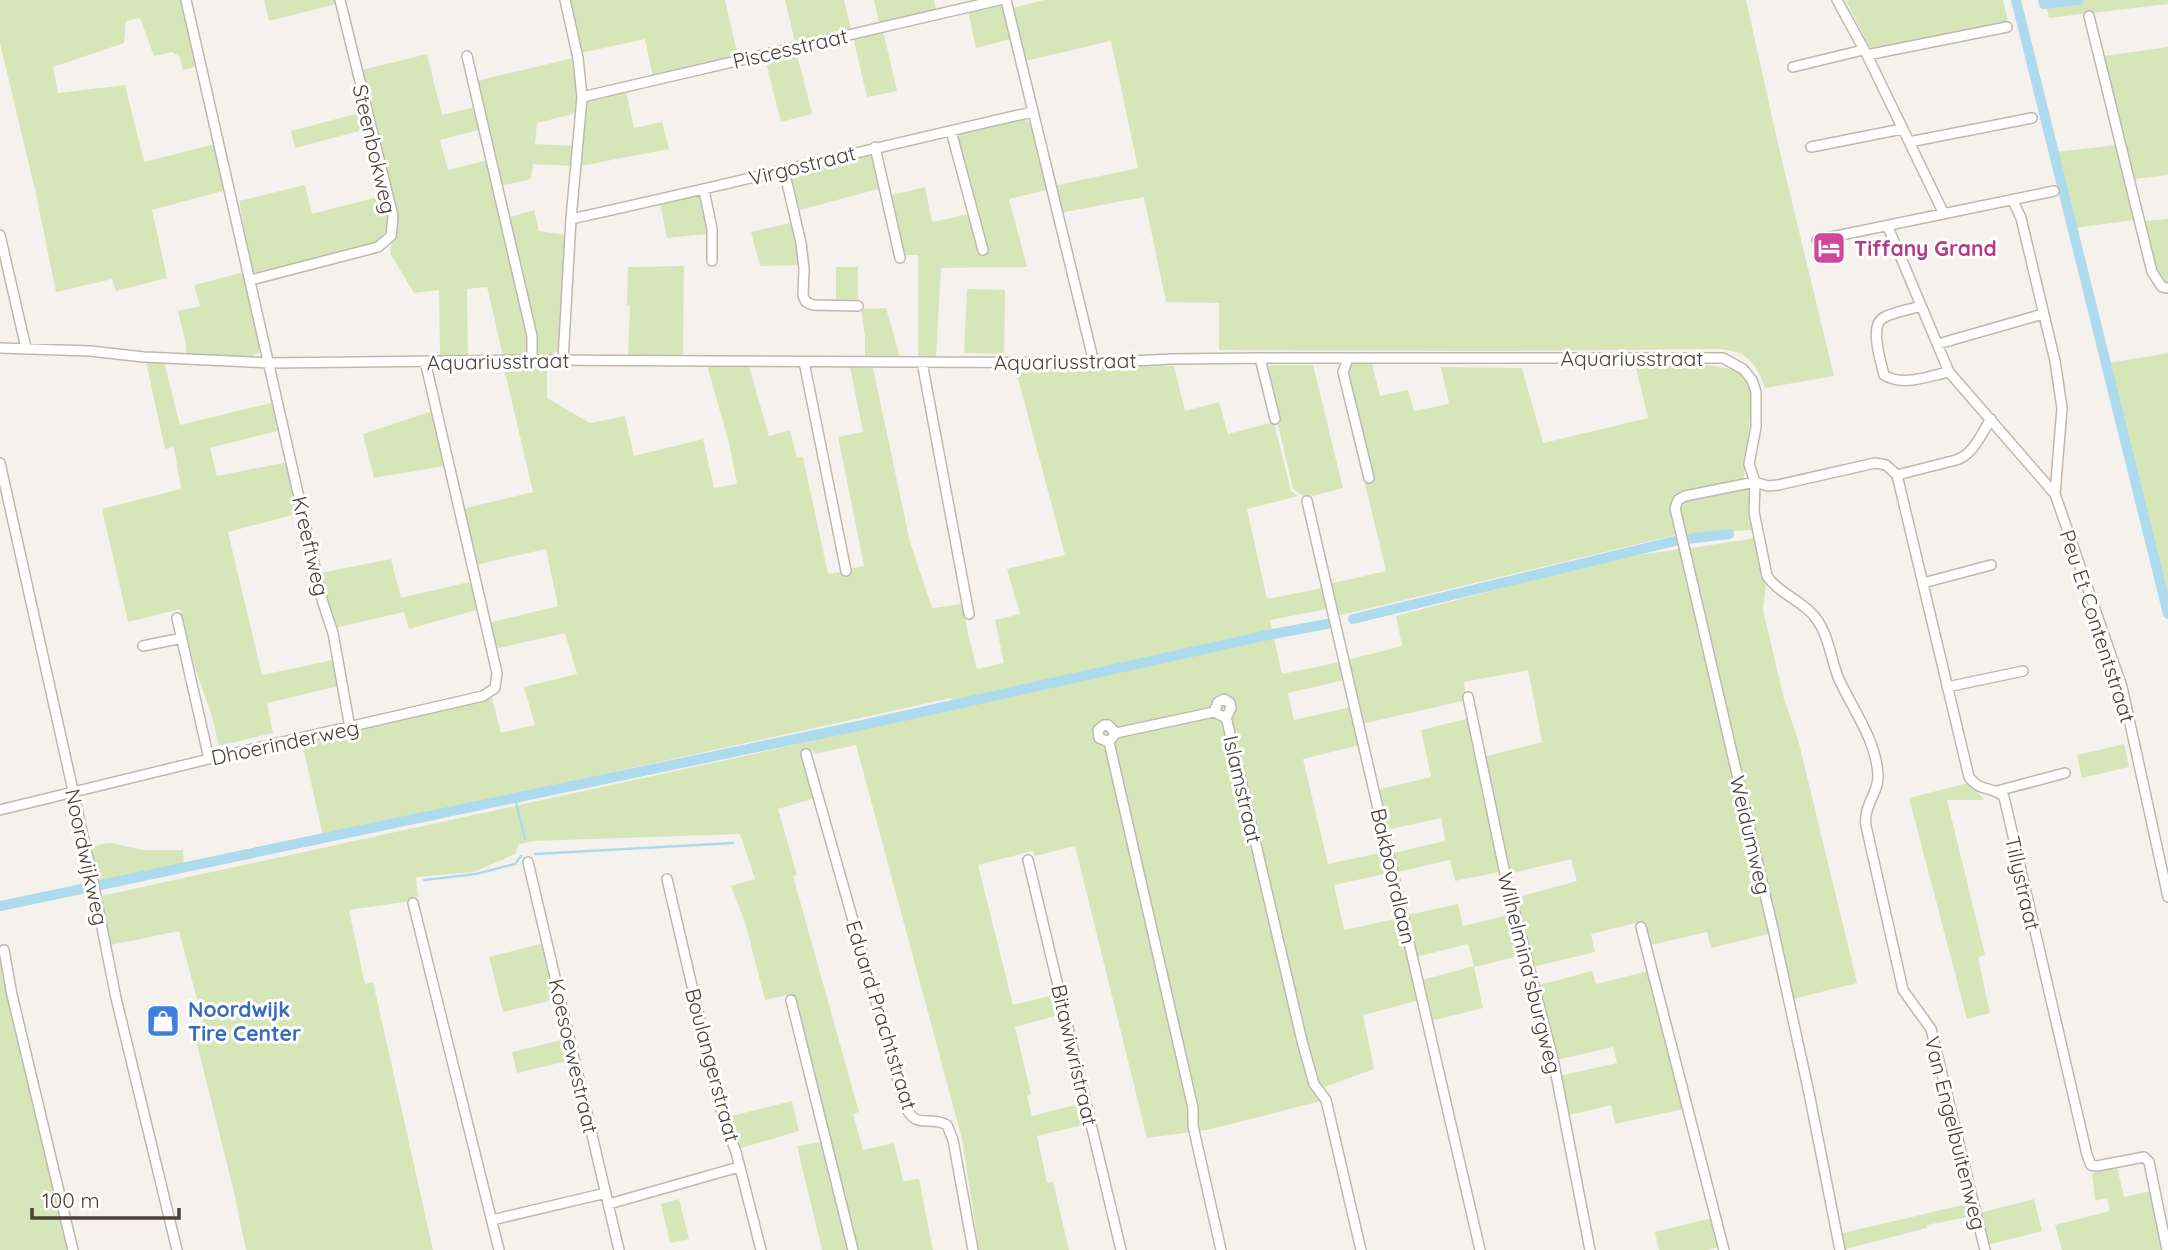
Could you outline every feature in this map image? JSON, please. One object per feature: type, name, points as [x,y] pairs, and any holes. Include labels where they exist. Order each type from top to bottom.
[{"type":"street","name":"Kreeftweg","points":[[186,0],[323,603],[333,633],[351,728]]},
{"type":"street","name":"Steenbokweg","points":[[251,280],[378,247],[391,236],[393,216],[341,0]]},
{"type":"street","points":[[563,360],[571,219],[582,97],[578,58],[565,0]]},
{"type":"street","name":"Piscesstraat","points":[[582,97],[999,0]]},
{"type":"street","points":[[1006,0],[1094,363]]},
{"type":"street","points":[[1837,0],[1944,214]]},
{"type":"street","points":[[2089,16],[2152,272],[2162,287],[2168,288]]},
{"type":"street","points":[[1793,67],[2007,27]]},
{"type":"street","points":[[467,56],[532,337],[533,360]]},
{"type":"street","name":"Virgostraat","points":[[571,219],[1032,112]]},
{"type":"street","points":[[1909,142],[2032,118]]},
{"type":"street","points":[[1811,147],[1902,129]]},
{"type":"street","points":[[951,131],[983,250]]},
{"type":"street","points":[[875,147],[900,258]]},
{"type":"street","points":[[784,170],[801,243],[803,296],[806,302],[813,305],[858,306]]},
{"type":"street","points":[[704,190],[712,229],[712,261]]},
{"type":"street","points":[[1817,240],[2054,191]]},
{"type":"street","points":[[2013,201],[2021,218],[2055,360],[2062,408],[2055,494]]},
{"type":"street","points":[[1888,227],[1949,372],[1901,382],[1891,380],[1884,375],[1876,335],[1877,325],[1882,318],[1920,306]]},
{"type":"street","points":[[0,235],[26,348]]},
{"type":"street","points":[[1938,344],[2043,314]]},
{"type":"street","name":"Aquariusstraat","points":[[0,348],[270,363],[533,360],[1094,363],[1260,358],[1723,358],[1743,369],[1752,380],[1756,392],[1756,427],[1749,464],[1755,482]]},
{"type":"street","points":[[1260,358],[1275,419]]},
{"type":"street","points":[[1348,359],[1343,372],[1369,478]]},
{"type":"street","name":"Dhoerinderweg","points":[[0,810],[483,696],[495,688],[497,673],[425,362]]},
{"type":"street","points":[[804,362],[846,570]]},
{"type":"street","points":[[922,362],[969,614]]},
{"type":"street","name":"Peu Et Contentstraat","points":[[1949,372],[2055,494],[2122,687],[2168,897]]},
{"type":"street","points":[[1897,475],[1965,457],[1991,419]]},
{"type":"street","name":"Noordwijkweg","points":[[0,463],[97,899],[116,998],[177,1250]]},
{"type":"street","points":[[1755,482],[1768,486],[1778,485],[1875,463],[1886,465],[1897,475],[1969,777],[1981,788],[1997,791],[2065,773]]},
{"type":"street","name":"Weidumweg","points":[[1755,482],[1681,498],[1675,508],[1810,1093],[1840,1250]]},
{"type":"street","name":"Van Engelbuitenweg","points":[[1755,482],[1754,512],[1767,576],[1770,582],[1808,608],[1817,620],[1825,633],[1837,674],[1871,742],[1878,777],[1866,810],[1866,826],[1903,990],[1931,1029],[1985,1250]]},
{"type":"street","name":"Bakboordlaan","points":[[1307,501],[1480,1250]]},
{"type":"street","points":[[1923,583],[1992,565]]},
{"type":"street","points":[[177,618],[209,759]]},
{"type":"street","points":[[144,646],[182,638]]},
{"type":"street","points":[[1947,687],[2023,671]]},
{"type":"street","name":"Wilhelmina'sburgweg","points":[[1468,697],[1505,874],[1553,1059],[1590,1250]]},
{"type":"street","points":[[1214,712],[1218,702],[1224,699],[1230,702],[1231,708],[1226,718]]},
{"type":"street","name":"Islamstraat","points":[[1116,733],[1214,712],[1226,718],[1302,1041],[1314,1084],[1326,1100],[1361,1250]]},
{"type":"street","points":[[1104,725],[1108,725],[1116,733],[1109,742],[1099,738],[1098,730],[1104,725]]},
{"type":"street","points":[[1109,742],[1193,1108],[1195,1137],[1221,1250]]},
{"type":"street","name":"Eduard Prachtstraat","points":[[806,754],[906,1108],[911,1117],[918,1121],[938,1120],[947,1125],[953,1140],[973,1250]]},
{"type":"street","name":"Tillystraat","points":[[1997,791],[2004,797],[2087,1155],[2091,1165],[2097,1166],[2144,1157],[2149,1163],[2167,1250]]},
{"type":"street","name":"Bitawiwristraat","points":[[1028,860],[1121,1250]]},
{"type":"street","name":"Koesoewestraat","points":[[528,862],[619,1250]]},
{"type":"street","name":"Boulangerstraat","points":[[667,879],[722,1114],[736,1152],[761,1250]]},
{"type":"street","points":[[413,903],[499,1250]]},
{"type":"street","points":[[1641,926],[1724,1250]]},
{"type":"street","points":[[4,950],[12,995],[73,1250]]},
{"type":"street","points":[[791,1000],[853,1250]]},
{"type":"street","points":[[609,1204],[739,1167]]},
{"type":"street","points":[[492,1220],[606,1193]]},
{"type":"green space","points":[[0,0],[182,0],[198,66],[183,70],[180,57],[172,52],[154,56],[140,18],[126,21],[124,43],[53,67],[58,93],[125,85],[144,162],[215,144],[226,190],[152,210],[167,278],[116,291],[112,279],[56,292],[0,43]]},
{"type":"green space","points":[[264,0],[340,0],[340,3],[269,21]]},
{"type":"green space","points":[[568,0],[725,0],[738,56],[653,77],[645,39],[581,53]]},
{"type":"green space","points":[[785,0],[844,0],[851,29],[795,42]]},
{"type":"green space","points":[[874,0],[934,0],[936,9],[879,23]]},
{"type":"green space","points":[[1044,0],[1746,0],[1834,376],[1765,388],[1750,360],[1738,353],[1720,349],[1219,350],[1219,303],[1166,302],[1144,197],[1060,213],[1053,186],[1138,168],[1111,41],[1025,61],[1013,8]]},
{"type":"green space","points":[[2003,0],[2008,22],[1872,48],[1846,1]]},
{"type":"green space","points":[[2045,0],[2168,0],[2168,4],[2049,18]]},
{"type":"green space","points":[[998,3],[1004,9],[1011,39],[976,48],[968,11]]},
{"type":"green space","points":[[883,30],[897,91],[867,97],[853,37]]},
{"type":"green space","points":[[2168,47],[2168,175],[2134,179],[2104,56]]},
{"type":"green space","points":[[796,50],[812,114],[781,122],[765,58]]},
{"type":"green space","points":[[427,54],[442,115],[476,107],[482,129],[440,140],[448,170],[489,160],[528,336],[529,356],[503,356],[487,287],[467,289],[468,357],[440,358],[439,290],[414,293],[390,253],[394,233],[362,70]]},
{"type":"green space","points":[[573,58],[577,113],[537,123],[535,144],[574,146],[572,166],[533,164],[531,179],[500,186],[476,81]]},
{"type":"green space","points":[[626,91],[634,128],[662,122],[669,149],[580,166],[586,102]]},
{"type":"green space","points":[[363,112],[367,129],[295,148],[291,131]]},
{"type":"green space","points":[[1017,118],[1025,119],[1031,124],[1047,190],[1009,199],[1027,267],[941,268],[936,359],[918,358],[918,255],[902,255],[888,196],[925,187],[932,222],[969,214],[978,252],[986,251],[957,135],[961,131]]},
{"type":"green space","points":[[2116,145],[2134,220],[2074,228],[2056,152]]},
{"type":"green space","points":[[873,153],[882,188],[796,211],[789,172]]},
{"type":"green space","points":[[305,185],[312,214],[385,195],[389,222],[386,234],[376,244],[257,274],[252,270],[239,201]]},
{"type":"green space","points":[[702,195],[710,228],[708,234],[667,238],[660,203]]},
{"type":"green space","points":[[534,210],[539,231],[566,235],[560,346],[556,352],[547,355],[536,355],[507,218]]},
{"type":"green space","points":[[2168,219],[2168,283],[2159,277],[2144,221]]},
{"type":"green space","points":[[794,222],[802,265],[760,266],[751,232]]},
{"type":"green space","points":[[684,266],[683,357],[628,357],[628,267]]},
{"type":"green space","points":[[836,267],[858,267],[858,302],[836,302]]},
{"type":"green space","points":[[245,272],[260,343],[258,353],[248,358],[186,354],[178,311],[200,306],[194,285]]},
{"type":"green space","points":[[967,289],[1005,290],[1004,354],[964,353]]},
{"type":"green space","points":[[886,308],[900,357],[865,357],[861,309]]},
{"type":"green space","points":[[2168,353],[2168,602],[2108,363]]},
{"type":"green space","points":[[146,362],[164,362],[180,425],[275,402],[281,430],[210,448],[217,476],[288,462],[300,513],[228,532],[262,675],[333,660],[339,686],[267,703],[273,733],[219,746],[180,609],[128,622],[102,509],[181,489],[174,447],[165,449]]},
{"type":"green space","points":[[1351,363],[1372,363],[1380,396],[1408,390],[1414,411],[1449,404],[1441,367],[1522,368],[1543,443],[1648,418],[1636,368],[1690,365],[1731,369],[1742,375],[1752,398],[1743,484],[1679,495],[1677,533],[1672,536],[1337,616],[1329,584],[1386,571],[1365,484],[1375,477],[1348,372]]},
{"type":"green space","points":[[503,364],[547,365],[547,398],[590,423],[625,416],[634,456],[703,439],[714,488],[737,484],[729,443],[707,365],[749,366],[769,436],[790,430],[797,458],[803,457],[828,574],[844,571],[845,575],[849,574],[848,569],[864,566],[838,437],[863,432],[850,367],[873,368],[910,542],[932,608],[963,604],[977,669],[1004,663],[995,620],[1020,614],[1007,569],[1065,555],[1015,367],[1174,366],[1185,411],[1219,402],[1228,434],[1274,422],[1291,491],[1298,496],[1247,509],[1267,599],[1323,588],[1327,609],[1270,620],[1282,674],[1340,662],[1344,680],[1288,693],[1294,720],[1351,707],[1360,745],[1303,759],[1328,864],[1384,852],[1389,873],[1334,885],[1344,930],[1400,918],[1420,1000],[1363,1015],[1374,1069],[1319,1089],[1321,1101],[1207,1130],[1147,1138],[1075,846],[1035,856],[1033,851],[978,865],[1013,1005],[1050,996],[1055,1016],[1015,1027],[1031,1094],[1027,1096],[1032,1116],[1082,1103],[1087,1124],[1037,1136],[1047,1183],[1053,1182],[1069,1250],[979,1250],[962,1139],[856,745],[815,754],[814,750],[802,753],[815,798],[778,809],[797,875],[793,876],[859,1112],[853,1114],[863,1150],[894,1143],[903,1181],[919,1179],[933,1250],[859,1250],[791,994],[765,1000],[745,922],[731,886],[755,879],[740,834],[533,841],[519,844],[515,854],[474,872],[416,877],[418,896],[411,898],[411,901],[349,910],[365,984],[373,982],[433,1250],[246,1250],[196,1040],[207,1037],[179,931],[110,945],[101,896],[763,752],[953,707],[951,698],[323,836],[302,743],[492,698],[501,733],[535,725],[524,687],[577,674],[565,633],[495,649],[488,623],[558,606],[546,549],[475,565],[462,509],[533,492]]},
{"type":"green space","points":[[1271,365],[1313,365],[1343,488],[1305,498],[1293,489],[1277,421],[1280,419],[1268,368]]},
{"type":"green space","points":[[432,411],[445,466],[374,478],[363,434]]},
{"type":"green space","points":[[1747,487],[1753,530],[1683,534],[1679,501]]},
{"type":"green space","points":[[1755,538],[1766,585],[1763,610],[1784,699],[1798,739],[1857,983],[1793,999],[1685,549]]},
{"type":"green space","points":[[1680,549],[1772,933],[1711,948],[1707,932],[1651,945],[1644,921],[1591,934],[1595,952],[1533,967],[1515,898],[1577,881],[1571,859],[1509,874],[1483,757],[1542,742],[1528,670],[1464,682],[1466,700],[1362,724],[1347,660],[1402,646],[1396,616],[1613,559]]},
{"type":"green space","points":[[391,559],[401,598],[473,581],[480,609],[409,629],[404,612],[335,628],[320,573]]},
{"type":"green space","points":[[1470,718],[1503,871],[1455,881],[1450,860],[1397,872],[1393,853],[1445,841],[1441,818],[1386,830],[1377,790],[1431,777],[1421,730]]},
{"type":"green space","points":[[2124,744],[2129,767],[2082,778],[2077,755]]},
{"type":"green space","points":[[1968,783],[1984,800],[1947,800],[1985,955],[1978,957],[1990,1013],[1967,1019],[1909,798]]},
{"type":"green space","points":[[112,843],[143,850],[183,850],[184,866],[97,883],[91,848]]},
{"type":"green space","points":[[1458,904],[1463,926],[1513,914],[1523,955],[1474,967],[1483,1008],[1431,1021],[1422,980],[1474,966],[1468,944],[1416,957],[1407,915]]},
{"type":"green space","points":[[544,943],[558,999],[503,1012],[489,957]]},
{"type":"green space","points":[[0,952],[71,1250],[0,1250]]},
{"type":"green space","points":[[1592,971],[1596,984],[1649,971],[1683,1109],[1615,1124],[1611,1105],[1566,1116],[1559,1076],[1617,1063],[1613,1047],[1556,1060],[1539,985]]},
{"type":"green space","points":[[566,1039],[572,1060],[517,1073],[512,1052]]},
{"type":"green space","points":[[792,1101],[799,1131],[738,1149],[727,1117]]},
{"type":"green space","points":[[821,1142],[850,1250],[822,1250],[797,1146]]},
{"type":"green space","points":[[2117,1167],[2124,1197],[2151,1191],[2164,1250],[2062,1250],[2055,1225],[2110,1211],[2107,1198],[2095,1201],[2092,1173]]},
{"type":"green space","points":[[679,1199],[689,1239],[670,1243],[661,1204]]},
{"type":"green space","points":[[2034,1199],[2042,1231],[1987,1245],[1979,1213]]},
{"type":"green space","points":[[1971,1203],[1973,1216],[1927,1225],[1927,1228],[1842,1250],[1839,1234]]},
{"type":"green space","points":[[1712,1218],[1719,1247],[1706,1250],[1659,1250],[1655,1232]]},
{"type":"waterway","points":[[2016,0],[2168,614]]},
{"type":"waterway","points":[[2043,0],[2044,4],[2079,0]]},
{"type":"waterway","points":[[1353,619],[1679,540],[1729,534]]},
{"type":"waterway","points":[[0,906],[858,726],[1327,624]]},
{"type":"waterway","points":[[515,798],[525,839]]},
{"type":"waterway","points":[[535,854],[733,843]]},
{"type":"waterway","points":[[424,880],[476,874],[515,864],[521,856]]},
{"type":"place","name":"Tiffany Grand","points":[[1829,248]]},
{"type":"place","name":"Noordwijk Tire Center","points":[[163,1021]]}]
